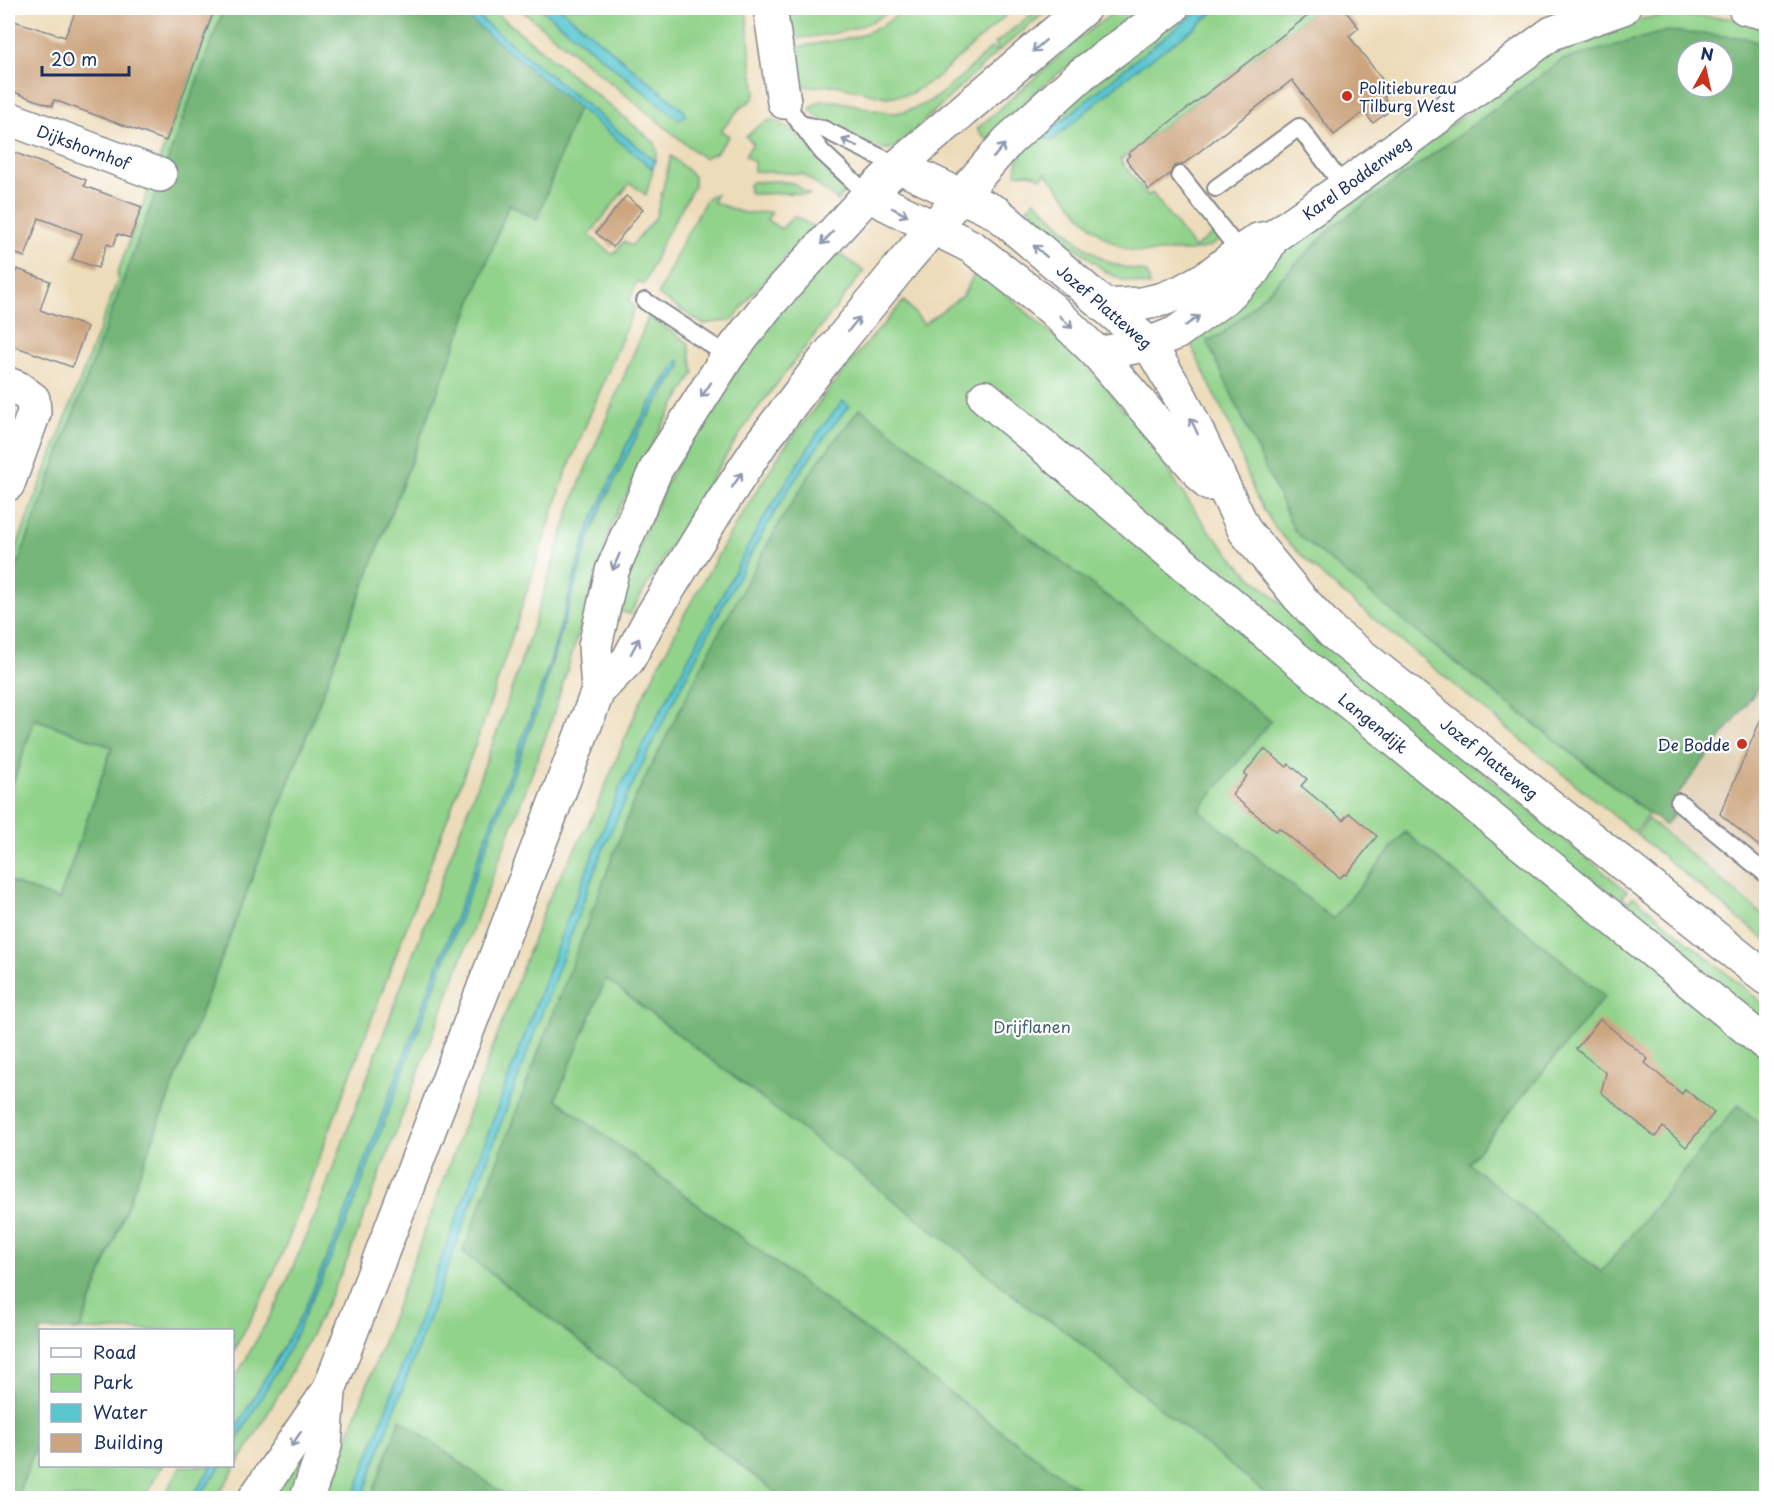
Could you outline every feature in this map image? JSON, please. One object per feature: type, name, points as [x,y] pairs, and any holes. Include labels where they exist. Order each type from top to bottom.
[{"type":"street","points":[[770,8],[793,113]]},
{"type":"street","points":[[598,691],[595,646],[612,571],[656,469],[728,356],[766,307],[868,195],[898,166],[1083,8]]},
{"type":"street","points":[[255,1498],[329,1390],[598,691],[628,660],[650,619],[762,442],[827,357],[933,228],[1016,133],[1082,74],[1172,8]]},
{"type":"street","name":"Karel Boddenweg","points":[[1098,354],[1149,344],[1176,333],[1226,297],[1247,261],[1273,237],[1344,188],[1552,33],[1623,8]]},
{"type":"street","points":[[1745,8],[1767,13]]},
{"type":"street","name":"Dijkshornhof","points":[[8,118],[160,175]]},
{"type":"street","name":"Jozef Platteweg","points":[[898,166],[996,213],[1149,344],[1182,400],[1245,531],[1299,597],[1332,632],[1767,978]]},
{"type":"street","name":"Jozef Platteweg","points":[[868,195],[972,247],[1052,309],[1098,354],[1237,518]]},
{"type":"street","name":"Karel Boddenweg","points":[[1104,306],[1141,304],[1181,292],[1208,277],[1247,261]]},
{"type":"street","points":[[8,384],[33,399],[34,413],[8,484]]},
{"type":"street","name":"Langendijk","points":[[985,397],[1306,667],[1767,1044]]},
{"type":"street","points":[[306,1498],[325,1446],[329,1390]]},
{"type":"lane","points":[[793,113],[898,166]]},
{"type":"lane","points":[[793,113],[822,153],[868,195]]},
{"type":"lane","points":[[1216,188],[1299,127],[1344,188]]},
{"type":"lane","points":[[1180,175],[1247,261]]},
{"type":"lane","points":[[645,301],[728,356]]},
{"type":"lane","points":[[1679,802],[1767,873]]},
{"type":"shaded area","name":"De Bodde","points":[[1766,678],[1766,918],[1661,831],[1674,814],[1667,809]]},
{"type":"green space","points":[[215,8],[224,8],[8,591],[8,570],[119,277],[117,275]]},
{"type":"green space","points":[[224,8],[456,8],[578,107],[537,220],[509,204],[80,1329],[39,1329],[39,1438],[16,1498],[8,1498],[8,881],[59,900],[112,747],[35,719],[8,797],[8,591]]},
{"type":"green space","points":[[467,8],[490,8],[655,143],[657,152],[655,161]]},
{"type":"green space","points":[[519,8],[540,8],[680,119],[684,111],[560,8],[746,8],[756,92],[753,99],[739,109],[721,131],[729,136],[716,153],[703,158]]},
{"type":"green space","points":[[788,8],[853,8],[856,10],[895,8],[871,22],[846,31],[793,39],[791,38]]},
{"type":"green space","points":[[908,8],[1014,8],[936,78],[910,94],[886,97],[836,85],[798,87],[792,48],[856,37],[881,26]]},
{"type":"green space","points":[[1039,8],[1050,8],[995,54],[895,148],[886,149],[863,143],[838,130],[810,110],[816,104],[824,101],[848,103],[893,113],[921,106],[947,90],[991,48],[995,51],[998,48],[995,44]]},
{"type":"green space","points":[[1120,8],[1142,8],[1030,96],[988,141],[977,129],[1083,35]]},
{"type":"green space","points":[[1189,8],[1202,8],[1134,61],[1045,137],[1052,140],[1055,138],[1131,73],[1193,29],[1218,8],[1318,8],[1120,160],[1148,196],[1152,193],[1194,248],[1214,233],[1220,240],[1209,247],[1190,251],[1143,252],[1127,249],[1100,233],[1088,222],[1046,173],[1041,178],[1030,173],[1016,174],[1017,164],[1030,136]]},
{"type":"green space","points":[[1668,15],[1729,18],[1766,28],[1766,46],[1745,38],[1675,39],[1675,46],[1562,60],[1334,226],[1245,314],[1222,334],[1208,341],[1248,428],[1422,636],[1649,814],[1634,832],[1329,582],[1282,536],[1255,495],[1231,428],[1191,343],[1195,340],[1193,335],[1292,244],[1551,50],[1627,21]]},
{"type":"green space","points":[[1667,31],[1746,38],[1766,46],[1766,678],[1668,808],[1674,814],[1665,826],[1422,636],[1295,532],[1207,341],[1222,334],[1245,314],[1334,226],[1562,60]]},
{"type":"green space","points":[[578,107],[653,169],[646,195],[630,183],[589,235],[613,255],[624,241],[631,246],[656,217],[671,156],[694,176],[694,186],[663,241],[644,285],[637,281],[629,301],[635,307],[565,475],[486,716],[287,1243],[263,1296],[234,1350],[234,1329],[80,1329],[509,204],[537,219]]},
{"type":"green space","points":[[775,120],[794,132],[846,188],[838,201],[803,174],[754,171],[754,162],[745,156],[753,143],[746,137],[758,126]]},
{"type":"green space","points":[[752,182],[793,183],[810,195],[753,194],[749,192],[749,185]]},
{"type":"green space","points":[[717,194],[713,202],[743,213],[772,212],[767,220],[781,229],[794,216],[814,227],[751,295],[733,320],[703,324],[658,295],[684,239],[706,200]]},
{"type":"green space","points":[[1035,200],[1087,249],[1117,265],[1147,273],[1150,286],[1123,280],[1106,272],[1027,208]]},
{"type":"green space","points":[[840,254],[864,271],[751,417],[703,491],[630,614],[620,611],[625,583],[633,559],[669,478],[717,395],[812,270]]},
{"type":"green space","name":"Drijflanen","points":[[975,273],[990,280],[1061,342],[1110,392],[1124,411],[1132,406],[1176,483],[1207,528],[1243,569],[1316,635],[1627,891],[1622,897],[1629,902],[1633,896],[1766,1006],[1766,1498],[325,1498],[547,902],[595,811],[639,705],[685,613],[733,529],[783,449],[853,359],[904,301],[924,324],[963,295]]},
{"type":"green space","points":[[649,316],[688,343],[694,373],[659,431],[613,521],[549,728],[348,1258],[303,1350],[235,1469],[216,1498],[198,1498],[220,1467],[234,1467],[234,1445],[289,1349],[346,1225],[540,702],[589,538],[641,427],[682,364],[679,361],[629,440],[588,530],[537,700],[342,1223],[305,1308],[234,1432],[234,1380],[279,1300],[317,1211],[498,729],[575,494]]},
{"type":"green space","name":"Drijflanen","points":[[860,408],[1271,721],[1199,810],[1333,919],[1405,832],[1605,996],[1468,1163],[1601,1272],[1738,1105],[1766,1129],[1766,1498],[1271,1498],[1055,1323],[1035,1313],[965,1255],[606,979],[556,1099],[1091,1498],[783,1498],[463,1252],[634,800],[717,636],[781,520],[818,462]]},
{"type":"green space","points":[[35,719],[112,747],[59,900],[8,881],[8,797]]},
{"type":"green space","points":[[1648,819],[1766,918],[1766,941],[1636,834]]},
{"type":"green space","points":[[400,1419],[509,1498],[371,1498]]},
{"type":"green space","points":[[316,1432],[291,1498],[268,1498]]},
{"type":"green space","points":[[39,1438],[39,1467],[161,1467],[144,1498],[17,1498]]},
{"type":"green space","points":[[180,1467],[211,1467],[192,1498],[163,1498]]},
{"type":"water","points":[[456,8],[467,8],[655,161],[653,169]]},
{"type":"water","points":[[540,8],[560,8],[684,111],[685,116],[678,119]]},
{"type":"water","points":[[1202,8],[1218,8],[1193,29],[1131,73],[1055,138],[1046,139],[1049,132]]},
{"type":"water","points":[[679,360],[682,364],[641,427],[589,538],[540,702],[346,1225],[289,1349],[234,1445],[234,1432],[305,1308],[342,1223],[537,700],[588,530],[629,440]]},
{"type":"water","points":[[843,401],[849,406],[791,486],[710,630],[640,769],[601,854],[362,1498],[353,1498],[567,920],[619,789],[760,524],[819,431]]},
{"type":"water","points":[[211,1467],[220,1467],[198,1498],[192,1498]]},
{"type":"building","points":[[77,8],[215,8],[166,141],[54,100],[52,106],[8,90],[8,19],[65,37]]},
{"type":"building","points":[[1318,8],[1343,8],[1359,28],[1349,36],[1391,91],[1384,97],[1392,109],[1373,123],[1364,112],[1334,135],[1292,80],[1182,165],[1174,166],[1170,174],[1149,190],[1126,159],[1130,155],[1128,154]]},
{"type":"building","points":[[8,150],[86,180],[84,186],[142,207],[130,238],[118,234],[113,246],[107,244],[98,268],[72,259],[82,234],[39,218],[25,257],[8,251]]},
{"type":"building","points":[[626,196],[643,209],[613,247],[596,233]]},
{"type":"building","points":[[17,269],[50,281],[40,310],[87,327],[72,367],[8,344],[8,294]]},
{"type":"building","points":[[1767,705],[1767,853],[1720,814]]},
{"type":"building","points":[[1264,749],[1287,767],[1289,764],[1307,779],[1301,786],[1343,820],[1349,813],[1377,836],[1346,875],[1340,878],[1279,828],[1276,831],[1232,795],[1247,776],[1244,774]]},
{"type":"building","points":[[1600,1019],[1648,1059],[1645,1063],[1682,1094],[1685,1089],[1714,1113],[1686,1147],[1663,1127],[1655,1137],[1601,1092],[1606,1073],[1576,1049]]},
{"type":"place","name":"Politiebureau Tilburg West","points":[[1347,96]]},
{"type":"place","name":"De Bodde","points":[[1742,744]]}]
